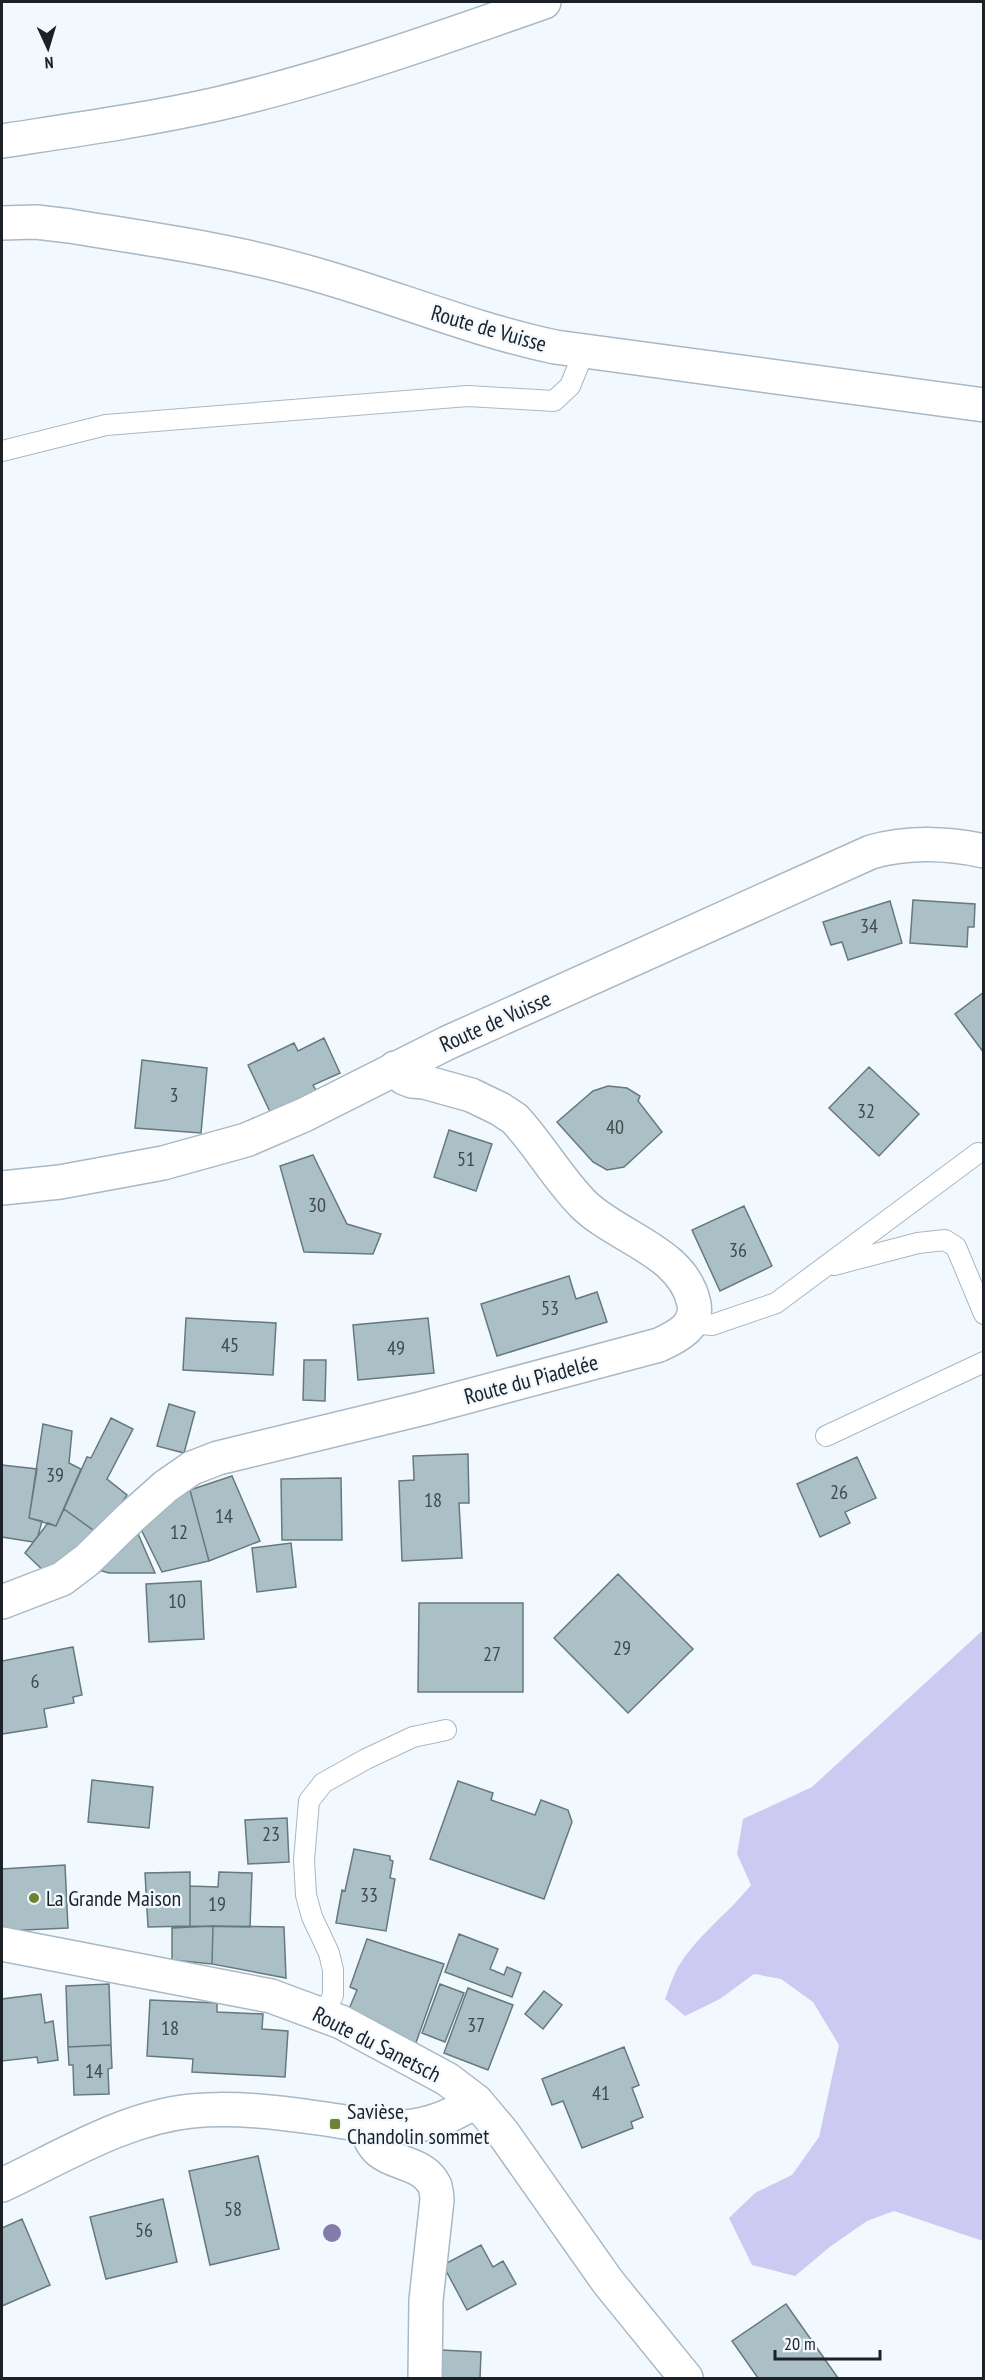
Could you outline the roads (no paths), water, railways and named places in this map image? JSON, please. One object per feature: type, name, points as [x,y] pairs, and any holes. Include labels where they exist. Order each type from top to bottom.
[{"type":"street","points":[[2,141],[117,123],[220,103],[350,66],[544,2]]},
{"type":"street","name":"Route de Vuisse","points":[[2,223],[36,222],[70,226],[284,266],[328,278],[496,333],[584,352],[984,405]]},
{"type":"street","name":"Route de Vuisse","points":[[2,1188],[60,1182],[163,1163],[246,1140],[304,1115],[395,1068],[860,856],[897,845],[945,846],[984,851]]},
{"type":"street","points":[[395,1068],[404,1078],[411,1081],[424,1082],[471,1095],[500,1109],[514,1119],[586,1206],[668,1263],[682,1276],[691,1290],[695,1310],[691,1323]]},
{"type":"street","name":"Route du Piadelée","points":[[2,1602],[62,1579],[87,1560],[129,1518],[166,1486],[192,1468],[218,1458],[424,1408],[659,1345],[681,1335],[691,1323]]},
{"type":"street","name":"Route du Sanetsch","points":[[2,1944],[272,1996],[341,2022],[447,2079],[476,2101],[525,2163],[608,2282],[686,2379]]},
{"type":"street","points":[[2,2185],[134,2125],[190,2111],[261,2111],[367,2125],[414,2126],[448,2117],[476,2101]]},
{"type":"street","points":[[367,2125],[368,2135],[377,2151],[423,2172],[435,2186],[437,2200],[426,2300],[425,2379]]},
{"type":"lane","points":[[2,451],[105,424],[468,396],[554,401],[570,386],[584,352]]},
{"type":"lane","points":[[691,1323],[712,1325],[776,1303],[978,1153]]},
{"type":"lane","points":[[825,1267],[918,1243],[945,1240],[956,1247],[984,1314]]},
{"type":"lane","points":[[826,1436],[984,1362]]},
{"type":"lane","points":[[324,2016],[333,1995],[333,1970],[329,1953],[312,1917],[306,1895],[304,1860],[309,1801],[323,1784],[366,1759],[414,1737],[446,1730]]},
{"type":"place","name":"La Grande Maison","points":[[34,1898]]},
{"type":"place","name":"Savièse, Chandolin sommet","points":[[335,2124]]}]
